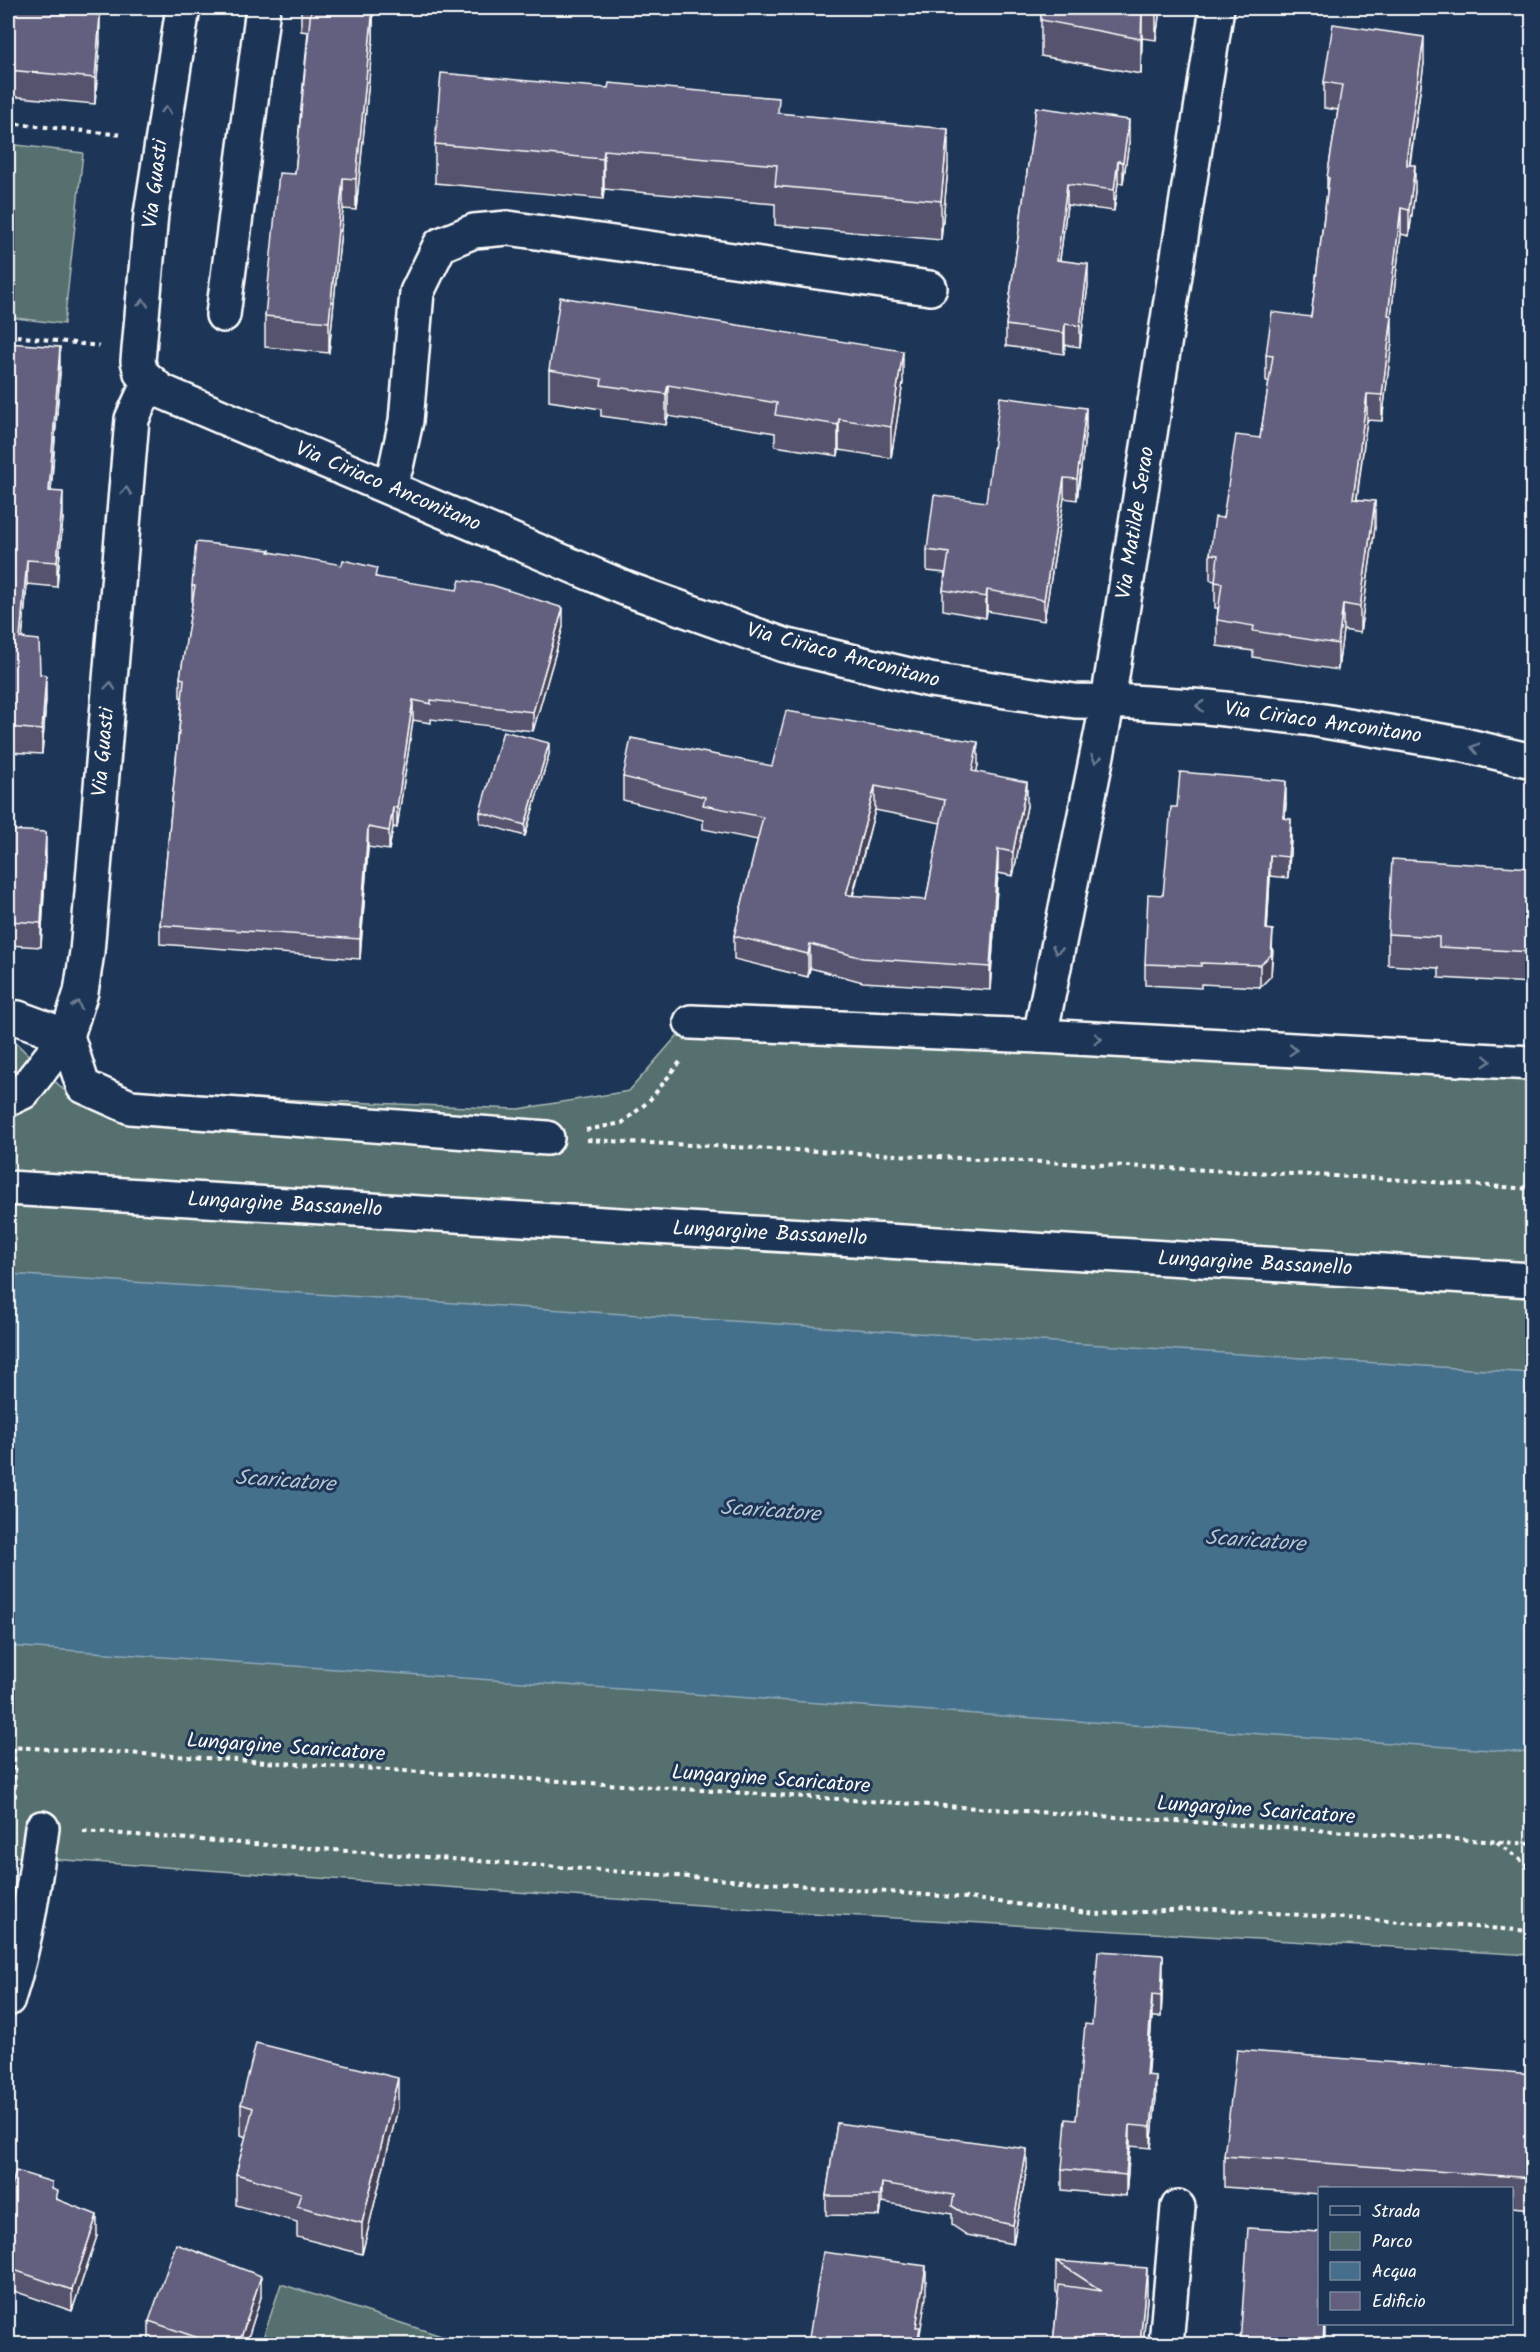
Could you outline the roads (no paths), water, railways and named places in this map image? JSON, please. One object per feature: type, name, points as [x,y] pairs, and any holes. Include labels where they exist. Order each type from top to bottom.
[{"type":"street","name":"Via Guasti","points":[[8,1099],[23,1092],[67,1036],[81,992],[87,952],[132,419],[143,395],[133,364],[151,214],[183,8]]},
{"type":"street","points":[[223,315],[263,8]]},
{"type":"street","name":"Via Matilde Serao","points":[[1040,1035],[1108,702],[1217,8]]},
{"type":"street","points":[[388,486],[396,467],[406,421],[417,292],[440,245],[474,231],[508,228],[930,288]]},
{"type":"street","name":"Via Ciriaco Anconitano","points":[[133,364],[161,391],[627,589],[784,645],[930,680],[1075,701],[1208,707],[1306,718],[1460,744],[1533,761]]},
{"type":"street","points":[[8,1017],[18,1018],[67,1036],[83,1086],[130,1107],[240,1117],[547,1138]]},
{"type":"street","points":[[691,1022],[1040,1035],[1533,1063]]},
{"type":"street","name":"Lungargine Bassanello","points":[[8,1188],[1533,1280]]},
{"type":"street","points":[[8,1999],[18,1968],[32,1903],[42,1828]]},
{"type":"street","points":[[1166,2344],[1178,2207]]},
{"type":"water","name":"Scaricatore","points":[[8,1274],[1532,1373],[1532,1753],[8,1646]]}]
